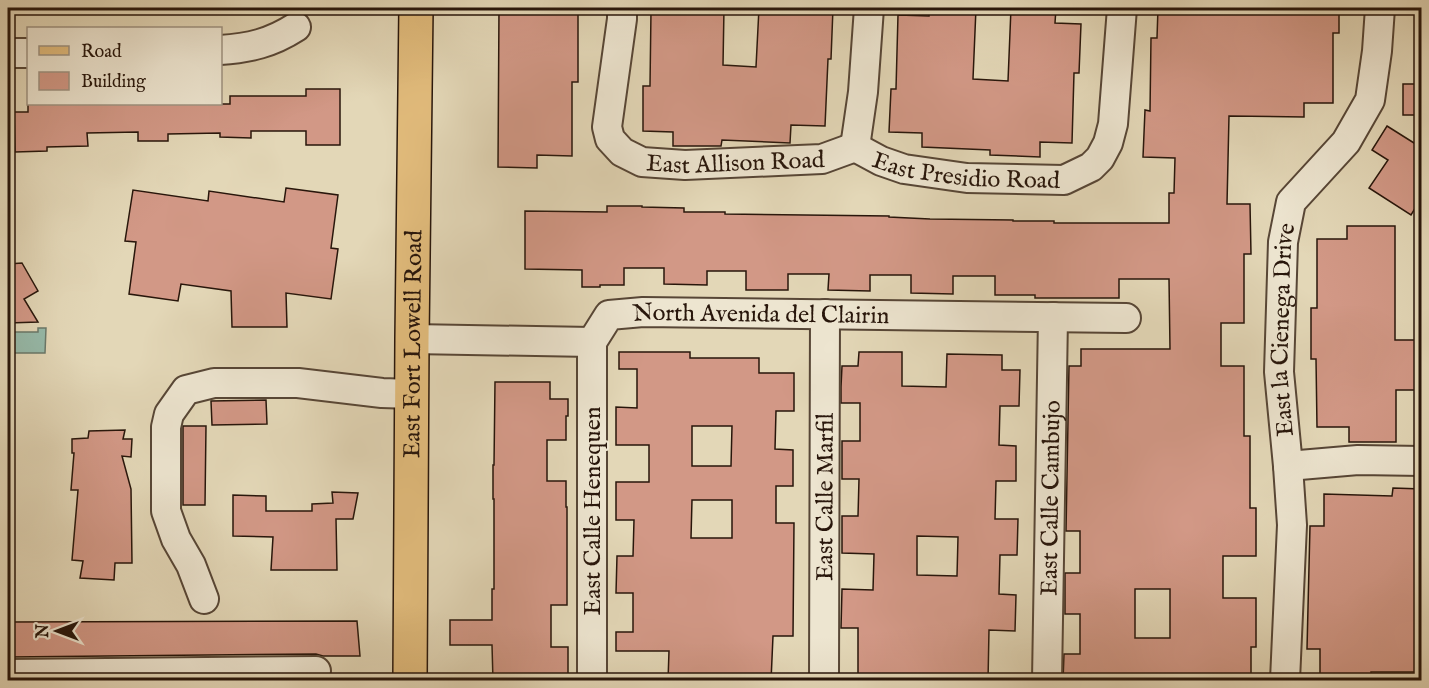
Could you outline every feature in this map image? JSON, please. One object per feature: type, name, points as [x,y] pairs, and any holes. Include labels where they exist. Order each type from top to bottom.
[{"type":"main road","name":"East Fort Lowell Road","points":[[411,681],[416,8]]},
{"type":"street","name":"East Allison Road","points":[[622,8],[607,127],[610,139],[622,152],[642,162],[685,165],[822,159],[855,147]]},
{"type":"street","points":[[855,147],[863,92],[869,8]]},
{"type":"street","name":"East Presidio Road","points":[[855,147],[881,161],[904,169],[967,178],[1064,180],[1090,168],[1100,158],[1108,143],[1113,124],[1122,8]]},
{"type":"street","name":"East la Cienega Drive","points":[[1286,681],[1292,525],[1279,372],[1283,242],[1291,202],[1346,142],[1370,100],[1380,8]]},
{"type":"street","points":[[222,50],[262,44],[296,27]]},
{"type":"street","points":[[8,53],[27,53]]},
{"type":"street","name":"North Avenida del Clairin","points":[[592,342],[609,315],[644,312],[1126,318]]},
{"type":"street","name":"East Calle Marfil","points":[[824,681],[825,314]]},
{"type":"street","name":"East Calle Cambujo","points":[[1047,681],[1053,317]]},
{"type":"street","points":[[412,339],[592,342]]},
{"type":"street","name":"East Calle Henequen","points":[[592,342],[592,681]]},
{"type":"street","points":[[204,599],[192,565],[176,539],[166,511],[166,427],[169,414],[186,390],[214,383],[298,383],[382,393],[412,394]]},
{"type":"street","points":[[1288,466],[1358,460],[1422,461]]},
{"type":"street","points":[[8,674],[309,674]]},
{"type":"shaded area","points":[[38,328],[46,328],[45,353],[8,353],[8,332],[38,332]]},
{"type":"building","points":[[499,8],[578,8],[578,82],[572,82],[572,156],[537,155],[537,168],[498,167]]},
{"type":"building","points":[[682,8],[724,8],[723,65],[756,67],[759,8],[833,8],[825,126],[791,125],[790,143],[722,140],[721,146],[673,146],[673,132],[643,131],[643,86],[650,86],[651,11],[682,12]]},
{"type":"building","points":[[929,8],[976,8],[973,79],[1008,81],[1011,8],[1056,8],[1055,23],[1081,24],[1079,73],[1074,73],[1072,143],[1040,142],[1040,157],[990,155],[990,150],[922,147],[922,133],[889,132],[891,89],[896,89],[898,15],[929,16]]},
{"type":"building","points":[[1158,8],[1339,8],[1339,33],[1333,33],[1333,103],[1304,103],[1304,117],[1229,116],[1227,204],[1250,204],[1251,254],[1244,254],[1244,323],[1221,323],[1221,366],[1244,366],[1244,436],[1250,436],[1250,508],[1256,508],[1256,556],[1223,556],[1223,598],[1256,598],[1256,647],[1251,647],[1251,681],[1063,681],[1064,654],[1080,654],[1080,614],[1065,614],[1065,573],[1080,573],[1080,531],[1066,531],[1069,366],[1081,366],[1081,349],[1170,349],[1169,279],[1119,279],[1119,298],[1035,298],[1035,295],[995,295],[995,276],[953,276],[953,294],[911,293],[911,275],[870,275],[870,291],[828,290],[829,274],[788,274],[788,290],[746,290],[746,271],[707,271],[707,285],[664,284],[664,268],[624,268],[624,285],[582,287],[582,270],[525,269],[525,211],[607,212],[607,206],[642,206],[684,208],[684,212],[725,212],[725,214],[889,216],[1054,221],[1054,223],[1169,223],[1169,193],[1174,193],[1175,158],[1143,157],[1145,110],[1150,111],[1151,38],[1157,38]],"holes":[[[1135,589],[1170,589],[1170,638],[1135,638]]]},
{"type":"building","points":[[1403,84],[1422,84],[1422,115],[1403,115]]},
{"type":"building","points":[[306,89],[340,89],[340,145],[306,145],[306,131],[251,131],[251,138],[220,137],[220,133],[168,134],[168,141],[138,141],[138,132],[87,133],[88,146],[47,147],[47,151],[15,152],[14,112],[28,112],[28,105],[222,105],[230,104],[230,96],[306,96]]},
{"type":"building","points":[[1387,126],[1422,148],[1422,197],[1411,215],[1369,188],[1388,160],[1372,150]]},
{"type":"building","points":[[286,188],[338,195],[331,248],[338,249],[331,299],[286,293],[287,327],[232,327],[231,291],[181,284],[178,301],[129,294],[136,242],[125,241],[133,190],[208,201],[209,191],[284,202]]},
{"type":"building","points":[[1347,226],[1395,226],[1395,340],[1422,340],[1422,390],[1396,390],[1396,442],[1349,442],[1349,427],[1317,427],[1316,359],[1311,359],[1311,308],[1317,308],[1317,239],[1347,239]]},
{"type":"building","points":[[22,263],[38,291],[24,299],[38,322],[8,323],[8,264]]},
{"type":"building","points":[[619,352],[690,352],[690,358],[759,358],[759,373],[794,373],[794,411],[776,411],[775,449],[793,450],[793,486],[776,486],[776,523],[794,523],[793,636],[773,636],[771,681],[668,681],[669,651],[616,651],[616,632],[633,632],[633,593],[616,593],[617,556],[633,556],[634,520],[616,520],[616,482],[649,482],[649,445],[616,445],[616,407],[637,408],[637,369],[619,369]],"holes":[[[692,426],[732,426],[731,466],[692,466]],[[692,500],[732,500],[732,538],[691,538]]]},
{"type":"building","points":[[859,352],[902,352],[902,386],[946,387],[947,354],[1002,355],[1002,370],[1020,370],[1019,406],[1000,406],[999,445],[1016,446],[1016,481],[996,481],[995,519],[1018,519],[1017,555],[1000,555],[999,594],[1016,595],[1015,631],[989,630],[988,681],[858,681],[858,628],[841,628],[842,589],[873,590],[874,554],[842,553],[842,516],[858,516],[859,479],[842,479],[842,441],[860,441],[860,403],[841,403],[841,387],[842,366],[858,366]],"holes":[[[917,536],[958,537],[957,576],[917,575]]]},
{"type":"building","points":[[495,382],[550,382],[550,399],[568,399],[566,440],[547,440],[547,481],[566,481],[567,605],[551,605],[551,647],[568,647],[568,681],[493,681],[492,645],[450,645],[450,620],[492,620]]},
{"type":"building","points":[[266,400],[267,424],[212,425],[211,401]]},
{"type":"building","points":[[183,426],[206,426],[205,505],[183,505]]},
{"type":"building","points":[[125,430],[123,439],[132,439],[131,457],[122,456],[131,489],[132,563],[115,563],[114,580],[80,578],[83,561],[72,560],[78,490],[71,490],[74,453],[72,453],[72,439],[88,438],[89,431]]},
{"type":"building","points":[[1393,488],[1422,489],[1422,672],[1371,672],[1371,677],[1320,677],[1320,649],[1307,649],[1310,526],[1324,526],[1324,494],[1392,496]]},
{"type":"building","points":[[332,492],[358,493],[353,519],[336,519],[337,570],[271,570],[273,537],[233,536],[233,495],[266,496],[266,511],[312,511],[312,504],[333,503]]},
{"type":"building","points":[[357,621],[360,656],[316,654],[8,657],[8,622]]}]
